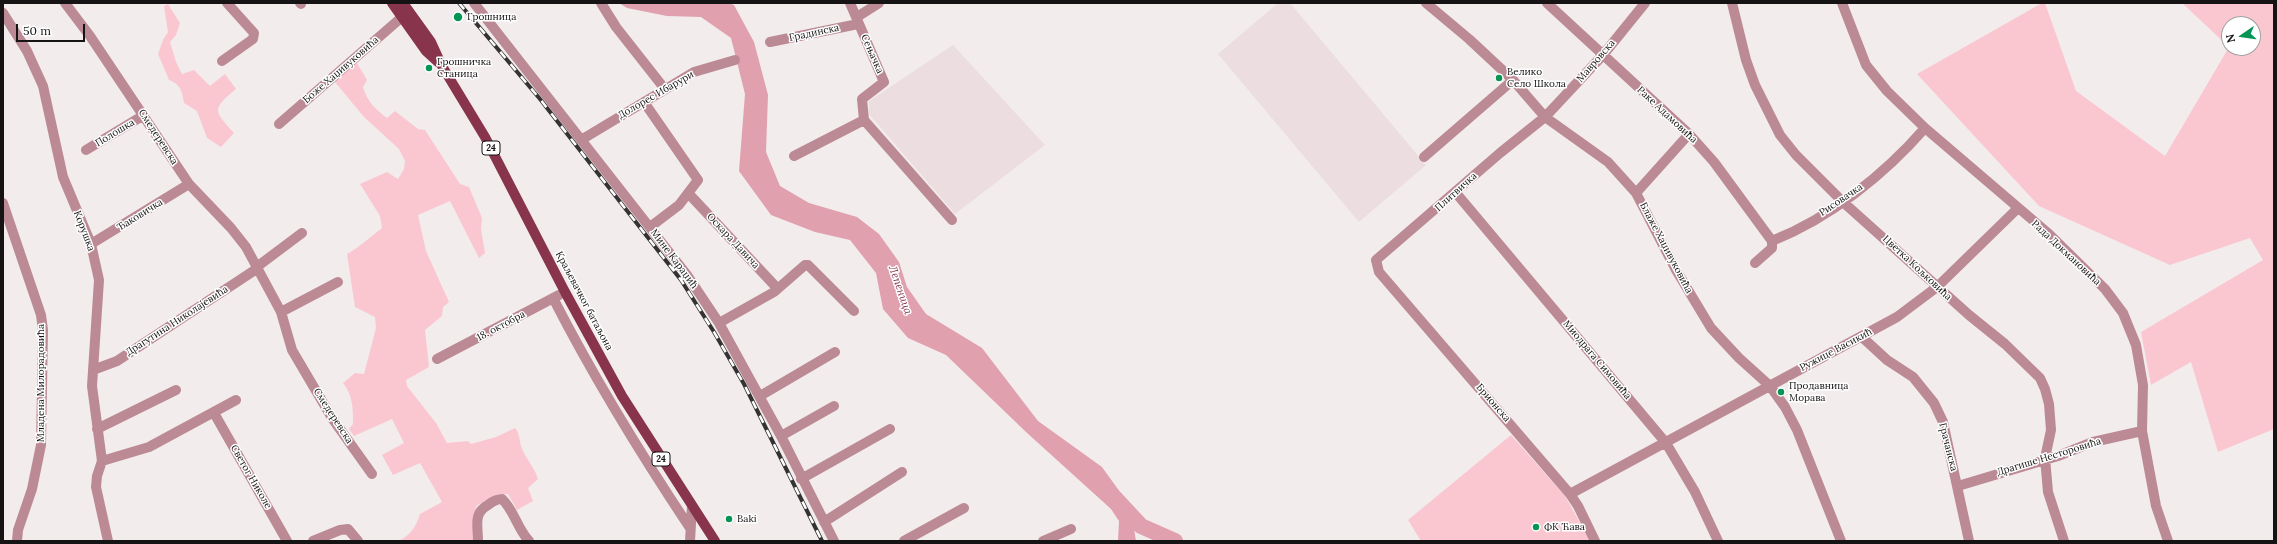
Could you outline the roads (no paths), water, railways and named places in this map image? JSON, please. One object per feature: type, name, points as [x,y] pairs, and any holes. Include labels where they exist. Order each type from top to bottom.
[{"type":"main road","name":"Краљевачког батаљона","points":[[392,3],[426,51],[442,66]]},
{"type":"main road","name":"Краљевачког батаљона","points":[[404,3],[431,42],[442,66],[485,137],[565,292],[634,417],[715,541]]},
{"type":"street","name":"Смедеревска","points":[[65,3],[90,36],[189,184],[231,228],[258,267],[281,312],[292,350],[332,418],[372,474]]},
{"type":"street","points":[[222,61],[253,39],[254,33],[227,3]]},
{"type":"street","name":"Мине Караџић","points":[[474,3],[687,275],[719,323],[760,396],[801,479],[834,541]]},
{"type":"street","points":[[601,3],[616,27],[664,88]]},
{"type":"street","name":"Сењачка","points":[[850,3],[884,82],[862,99],[864,120]]},
{"type":"street","name":"Градинска","points":[[770,42],[858,20],[879,3]]},
{"type":"street","name":"Блаже Хаџивуковића","points":[[1426,3],[1469,39],[1513,80],[1545,117],[1608,162],[1636,193],[1676,270],[1711,328],[1739,358],[1770,386],[1785,407],[1797,430],[1841,541]]},
{"type":"street","name":"Раке Адамовића","points":[[1547,3],[1689,134],[1714,162],[1772,241]]},
{"type":"street","name":"Мавровска","points":[[1545,117],[1603,55],[1645,3]]},
{"type":"street","name":"Цветка Кољковића","points":[[1732,3],[1746,60],[1755,85],[1780,134],[1796,155],[1843,202],[1937,287],[2004,344],[2040,378],[2049,404],[2051,430],[2045,458],[2048,492],[2064,541]]},
{"type":"street","name":"Рада Докмановића","points":[[1842,3],[1866,65],[1887,91],[2017,209],[2049,234],[2104,289],[2122,313],[2136,345],[2143,385],[2142,431],[2156,506],[2168,541]]},
{"type":"street","name":"Корушка","points":[[3,13],[27,52],[43,86],[63,177],[91,244],[99,280],[97,326],[92,370],[92,397],[102,461],[96,476],[96,487],[108,541]]},
{"type":"street","name":"Боже Хаџивуковића","points":[[279,124],[402,17]]},
{"type":"street","name":"Долорес Ибарури","points":[[581,140],[644,102],[664,88],[694,72],[735,60]]},
{"type":"street","points":[[1424,157],[1513,80]]},
{"type":"street","points":[[644,102],[698,180],[689,194],[679,205],[650,227]]},
{"type":"street","name":"Полошка","points":[[86,150],[144,115]]},
{"type":"street","name":"Плитвичка","points":[[1379,272],[1376,260],[1456,193],[1500,153],[1545,117]]},
{"type":"street","points":[[794,156],[864,120],[952,220]]},
{"type":"street","name":"Рисовачка","points":[[1772,241],[1789,234],[1843,202],[1890,165],[1926,128]]},
{"type":"street","points":[[1636,193],[1689,134]]},
{"type":"street","name":"Ђаковичка","points":[[91,244],[189,184]]},
{"type":"street","name":"Миодрага Симовића","points":[[1456,193],[1666,443],[1695,492],[1718,541]]},
{"type":"street","name":"Оскара Давича","points":[[689,194],[777,288]]},
{"type":"street","name":"Младена Милорадовића","points":[[3,203],[41,315],[44,330],[41,445],[32,488],[18,530],[17,541]]},
{"type":"street","name":"Ружице Васикић","points":[[1570,494],[1897,317],[1937,287],[2017,209]]},
{"type":"street","points":[[258,267],[302,233]]},
{"type":"street","points":[[1755,263],[1772,248],[1772,241]]},
{"type":"street","points":[[719,323],[774,292],[777,288],[808,265],[854,311]]},
{"type":"street","name":"Драгутина Николајевића","points":[[92,370],[117,361],[258,267]]},
{"type":"street","name":"Брионска","points":[[1379,272],[1570,494],[1578,506],[1595,541]]},
{"type":"street","points":[[281,312],[338,282]]},
{"type":"street","name":"18. октобра","points":[[438,359],[565,292]]},
{"type":"street","points":[[553,298],[588,365],[637,448],[690,528]]},
{"type":"street","name":"Грачанска","points":[[1862,337],[1887,360],[1913,377],[1934,403],[1943,422],[1969,541]]},
{"type":"street","points":[[760,396],[835,352]]},
{"type":"street","points":[[97,430],[176,390]]},
{"type":"street","points":[[102,461],[138,452],[156,444],[236,400]]},
{"type":"street","points":[[781,436],[834,406]]},
{"type":"street","name":"Светог Николе","points":[[214,413],[287,541]]},
{"type":"street","points":[[801,479],[890,429]]},
{"type":"street","name":"Драгише Несторовића","points":[[1958,486],[2045,458],[2058,456],[2093,442],[2142,431]]},
{"type":"street","points":[[824,522],[902,472]]},
{"type":"street","points":[[478,541],[478,516],[480,509],[497,499],[502,499],[508,504],[520,531],[529,541]]},
{"type":"street","points":[[690,541],[692,506]]},
{"type":"street","points":[[904,541],[964,508]]},
{"type":"street","points":[[312,541],[340,530],[348,529],[358,541]]},
{"type":"street","points":[[1043,541],[1071,529]]},
{"type":"water","points":[[619,3],[728,3],[734,5],[754,42],[768,95],[766,152],[780,186],[809,203],[857,217],[879,234],[899,262],[907,287],[926,314],[982,348],[1038,421],[1102,467],[1133,510],[1126,516],[1133,523],[1136,541],[1118,541],[1119,521],[1111,509],[1026,432],[946,355],[908,338],[883,309],[876,273],[850,240],[815,232],[771,215],[739,171],[745,94],[731,38],[701,17],[667,16],[627,8]]},
{"type":"waterway","name":"Лепеница","points":[[1115,498],[1141,526],[1175,541]]},
{"type":"waterway","name":"Лепеница","points":[[1131,517],[1131,523]]},
{"type":"railway","points":[[459,3],[540,99],[681,280],[714,332],[744,384],[822,541]]},
{"type":"place","name":"Грошница","points":[[458,17]]},
{"type":"place","name":"Грошничка Станица","points":[[429,68]]},
{"type":"place","name":"Велико Село Школа","points":[[1499,78]]},
{"type":"place","name":"Продавница Морава","points":[[1781,392]]},
{"type":"place","name":"Baki","points":[[729,519]]},
{"type":"place","name":"ФК Ћава","points":[[1536,527]]}]
